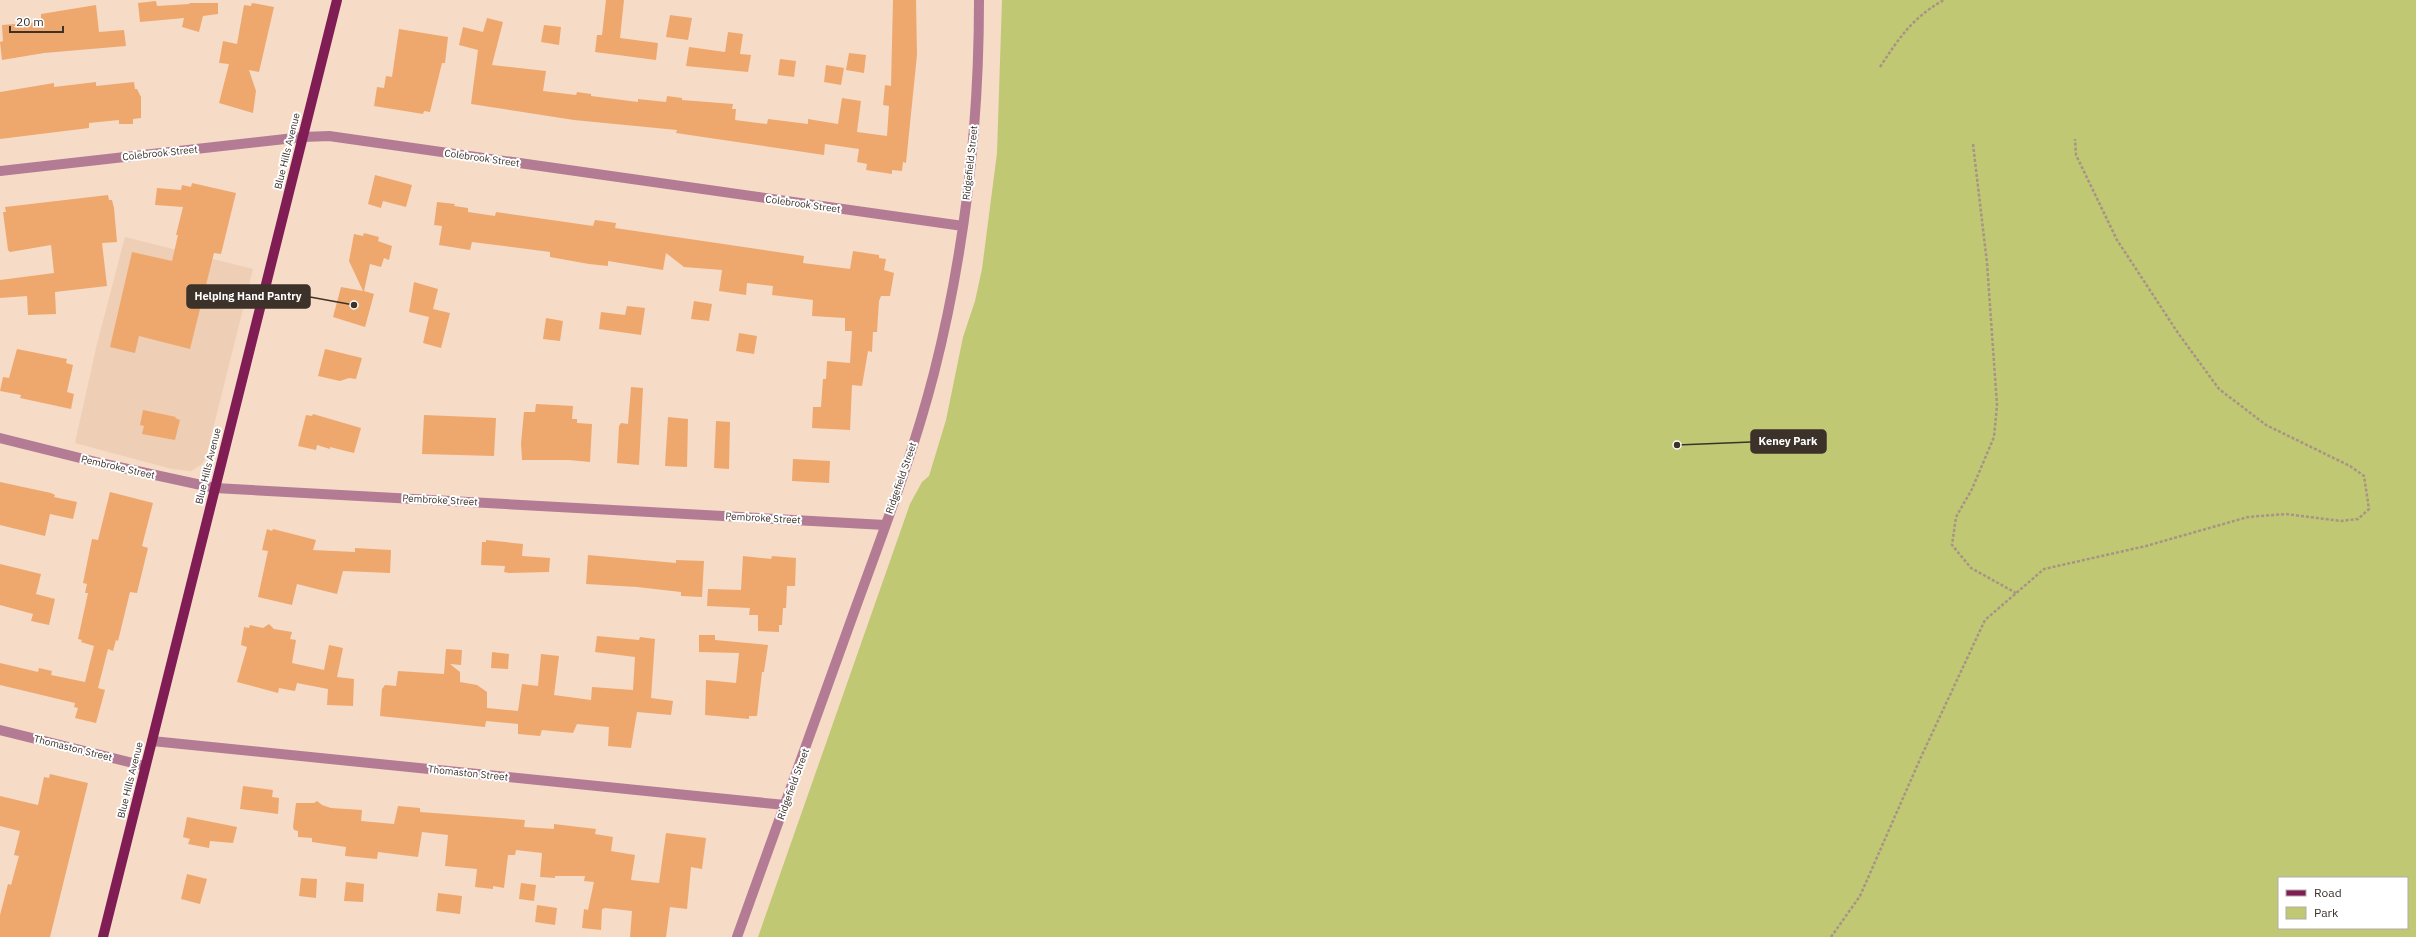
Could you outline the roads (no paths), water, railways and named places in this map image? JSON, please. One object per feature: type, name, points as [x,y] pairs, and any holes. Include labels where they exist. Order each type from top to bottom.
[{"type":"main road","name":"Blue Hills Avenue","points":[[103,937],[337,0]]},
{"type":"street","name":"Ridgefield Street","points":[[737,937],[907,464],[934,374],[963,226],[976,112],[979,0]]},
{"type":"street","name":"Colebrook Street","points":[[0,171],[303,137],[329,136],[963,226]]},
{"type":"street","name":"Pembroke Street","points":[[0,438],[93,461],[215,488],[885,525]]},
{"type":"street","name":"Thomaston Street","points":[[0,730],[145,766]]},
{"type":"street","name":"Thomaston Street","points":[[152,741],[785,805]]},
{"type":"place","name":"Helping Hand Pantry","points":[[354,305]]},
{"type":"place","name":"Keney Park","points":[[1677,445]]}]
